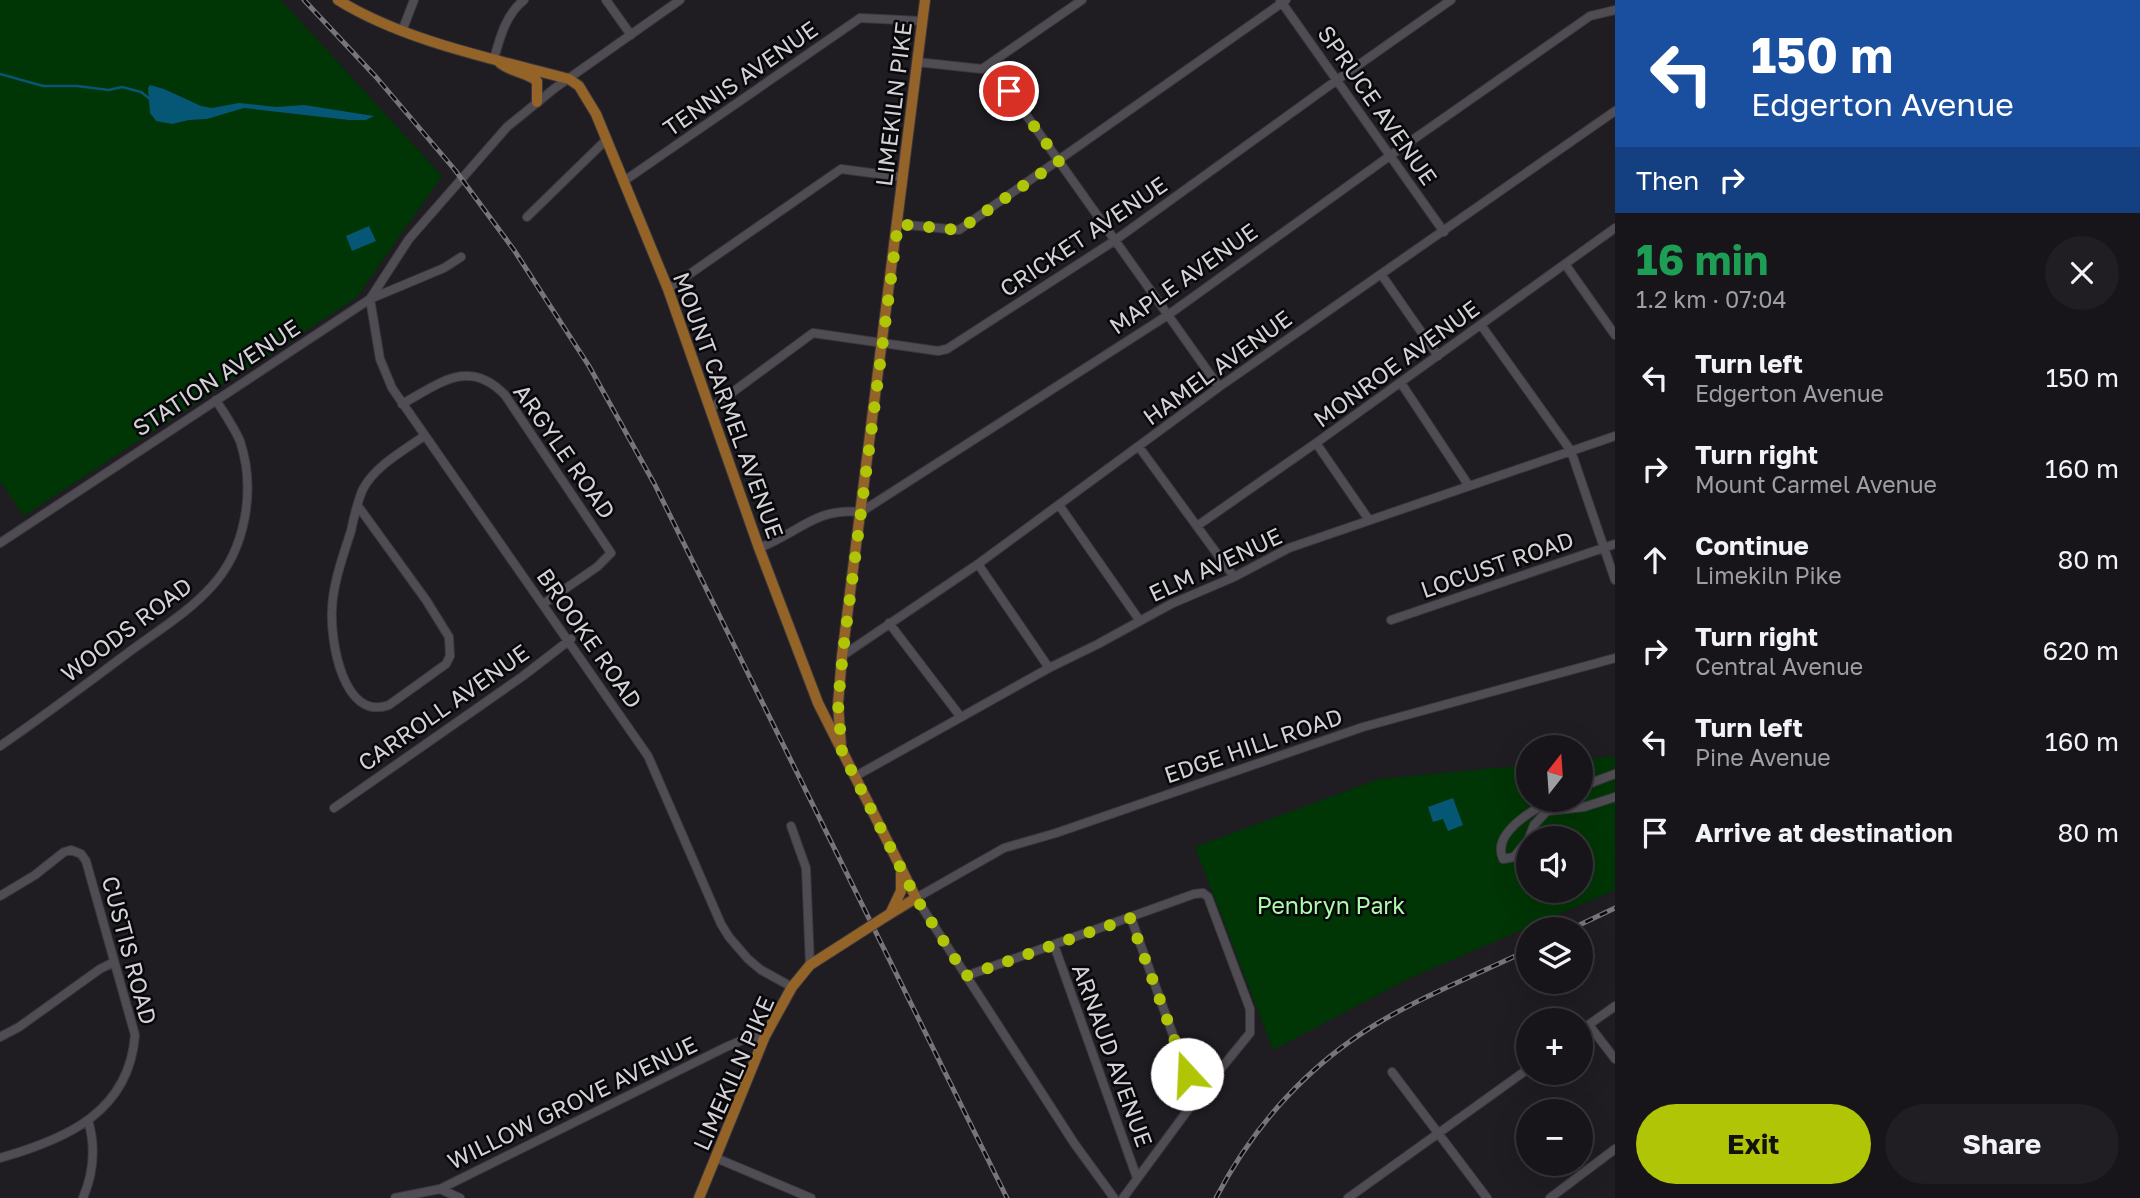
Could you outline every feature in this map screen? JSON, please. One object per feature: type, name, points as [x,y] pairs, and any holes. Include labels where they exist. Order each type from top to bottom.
[{"type":"main road","points":[[338,0],[366,17],[402,31],[569,79]]},
{"type":"main road","name":"LIMEKILN PIKE","points":[[699,1198],[765,1036],[792,987],[810,965],[916,898],[842,752],[838,704],[925,0]]},
{"type":"main road","points":[[494,58],[508,70],[537,81],[537,102]]},
{"type":"main road","name":"MOUNT CARMEL AVENUE","points":[[569,79],[583,92],[607,139],[668,289],[759,548],[818,704],[842,752]]},
{"type":"main road","points":[[889,914],[901,891],[901,869]]},
{"type":"street","points":[[402,31],[414,0]]},
{"type":"street","points":[[494,58],[507,18],[524,0]]},
{"type":"street","points":[[606,0],[631,35]]},
{"type":"street","points":[[370,299],[401,249],[507,127],[537,102],[680,0]]},
{"type":"street","points":[[917,62],[982,69],[1082,0]]},
{"type":"street","name":"CRICKET AVENUE","points":[[711,408],[813,333],[938,351],[947,349],[1114,241],[1451,0]]},
{"type":"street","points":[[898,224],[959,230],[1283,1]]},
{"type":"street","name":"SPRUCE AVENUE","points":[[1283,1],[1444,232]]},
{"type":"street","name":"MAPLE AVENUE","points":[[759,548],[818,516],[844,510],[861,512],[1168,315],[1590,16],[1615,10]]},
{"type":"street","name":"TENNIS AVENUE","points":[[624,181],[860,18],[922,21]]},
{"type":"street","points":[[990,64],[1219,387]]},
{"type":"street","name":"HAMEL AVENUE","points":[[842,656],[978,564],[1219,387],[1615,111]]},
{"type":"street","points":[[527,217],[607,139]]},
{"type":"street","points":[[668,289],[841,169],[902,177]]},
{"type":"street","name":"MONROE AVENUE","points":[[1197,526],[1615,228]]},
{"type":"street","name":"STATION AVENUE","points":[[0,543],[370,299],[444,268],[461,257]]},
{"type":"street","points":[[1565,264],[1615,335]]},
{"type":"street","points":[[1381,274],[1438,356]]},
{"type":"street","name":"BROOKE ROAD","points":[[370,299],[380,359],[402,404],[543,604],[571,638],[649,756],[729,937],[761,970],[792,987]]},
{"type":"street","points":[[1481,325],[1571,451],[1615,580]]},
{"type":"street","name":"ARGYLE ROAD","points":[[402,404],[440,383],[467,374],[487,380],[505,395],[611,553],[597,567],[543,604]]},
{"type":"street","points":[[1401,383],[1469,486]]},
{"type":"street","name":"WOODS ROAD","points":[[0,746],[193,604],[211,588],[225,570],[242,531],[247,478],[239,439],[216,400]]},
{"type":"street","points":[[358,506],[426,600],[449,637],[451,647],[446,664],[381,708],[358,701],[346,683],[334,644],[331,611],[336,582],[358,506],[364,489],[374,473],[424,436]]},
{"type":"street","name":"ELM AVENUE","points":[[854,777],[1049,668],[1171,604],[1234,577],[1289,548],[1615,436]]},
{"type":"street","points":[[1317,443],[1369,520]]},
{"type":"street","points":[[1139,447],[1234,577]]},
{"type":"street","points":[[1059,505],[1140,621]]},
{"type":"street","name":"LOCUST ROAD","points":[[1391,620],[1615,544]]},
{"type":"street","points":[[978,564],[1049,668]]},
{"type":"street","points":[[889,624],[961,716]]},
{"type":"street","name":"CARROLL AVENUE","points":[[334,808],[523,676],[571,638]]},
{"type":"street","name":"EDGE HILL ROAD","points":[[916,898],[1004,848],[1063,831],[1363,727],[1615,659]]},
{"type":"street","points":[[1593,782],[1615,774]]},
{"type":"street","points":[[1534,826],[1547,811],[1584,807],[1615,797]]},
{"type":"street","points":[[1516,826],[1533,812]]},
{"type":"street","points":[[791,826],[806,868],[810,965]]},
{"type":"street","points":[[1516,826],[1503,837],[1500,847],[1503,859],[1516,854]]},
{"type":"street","name":"CUSTIS ROAD","points":[[0,896],[64,852],[75,851],[86,861],[133,1024],[133,1056],[122,1084],[109,1102],[88,1120],[41,1143],[0,1158]]},
{"type":"street","points":[[966,976],[1194,894],[1203,894],[1212,903],[1250,1009],[1251,1025],[1247,1039],[1196,1099],[1123,1198]]},
{"type":"street","points":[[916,898],[1073,1143],[1114,1198]]},
{"type":"street","points":[[1130,918],[1196,1099]]},
{"type":"street","name":"ARNAUD AVENUE","points":[[1054,945],[1137,1178]]},
{"type":"street","points":[[0,1037],[114,962]]},
{"type":"street","points":[[1593,1022],[1615,1006]]},
{"type":"street","points":[[1593,1030],[1615,1059]]},
{"type":"street","name":"WILLOW GROVE AVENUE","points":[[395,1198],[440,1189],[726,1047],[745,1039],[765,1036]]},
{"type":"street","points":[[1392,1072],[1487,1198]]},
{"type":"street","points":[[1348,1198],[1516,1077]]},
{"type":"street","points":[[83,1198],[93,1157],[94,1139],[88,1120]]},
{"type":"street","points":[[1549,1198],[1615,1149]]},
{"type":"street","points":[[716,1158],[811,1198]]},
{"type":"street","points":[[440,1189],[460,1198]]},
{"type":"green space","points":[[0,0],[281,0],[442,176],[356,298],[24,516],[0,481]]},
{"type":"green space","name":"Penbryn Park","points":[[1615,756],[1615,890],[1593,899],[1593,826],[1516,826],[1516,903],[1585,903],[1552,917],[1516,917],[1516,933],[1408,979],[1273,1050],[1195,847],[1379,779],[1516,766],[1516,812],[1593,812],[1593,759]]},
{"type":"water","points":[[150,85],[212,108],[239,103],[276,107],[304,105],[374,116],[366,120],[349,120],[244,108],[207,119],[172,124],[156,121],[150,113]]},
{"type":"water","points":[[369,226],[376,241],[352,251],[346,236]]},
{"type":"water","points":[[1453,798],[1463,825],[1448,831],[1443,819],[1433,822],[1428,807]]},
{"type":"waterway","points":[[0,74],[43,86],[109,90],[122,87],[141,92],[150,99]]},
{"type":"railway","points":[[304,0],[376,77],[455,170],[514,250],[589,366],[655,485],[1007,1198]]},
{"type":"railway","points":[[1593,918],[1615,908]]},
{"type":"railway","points":[[1216,1198],[1247,1146],[1265,1122],[1328,1058],[1396,1013],[1516,956]]},
{"type":"route","points":[[1009,91],[1059,161],[959,230],[898,224],[843,652],[838,704],[842,752],[916,898],[966,976],[1130,918],[1187,1074]]}]
